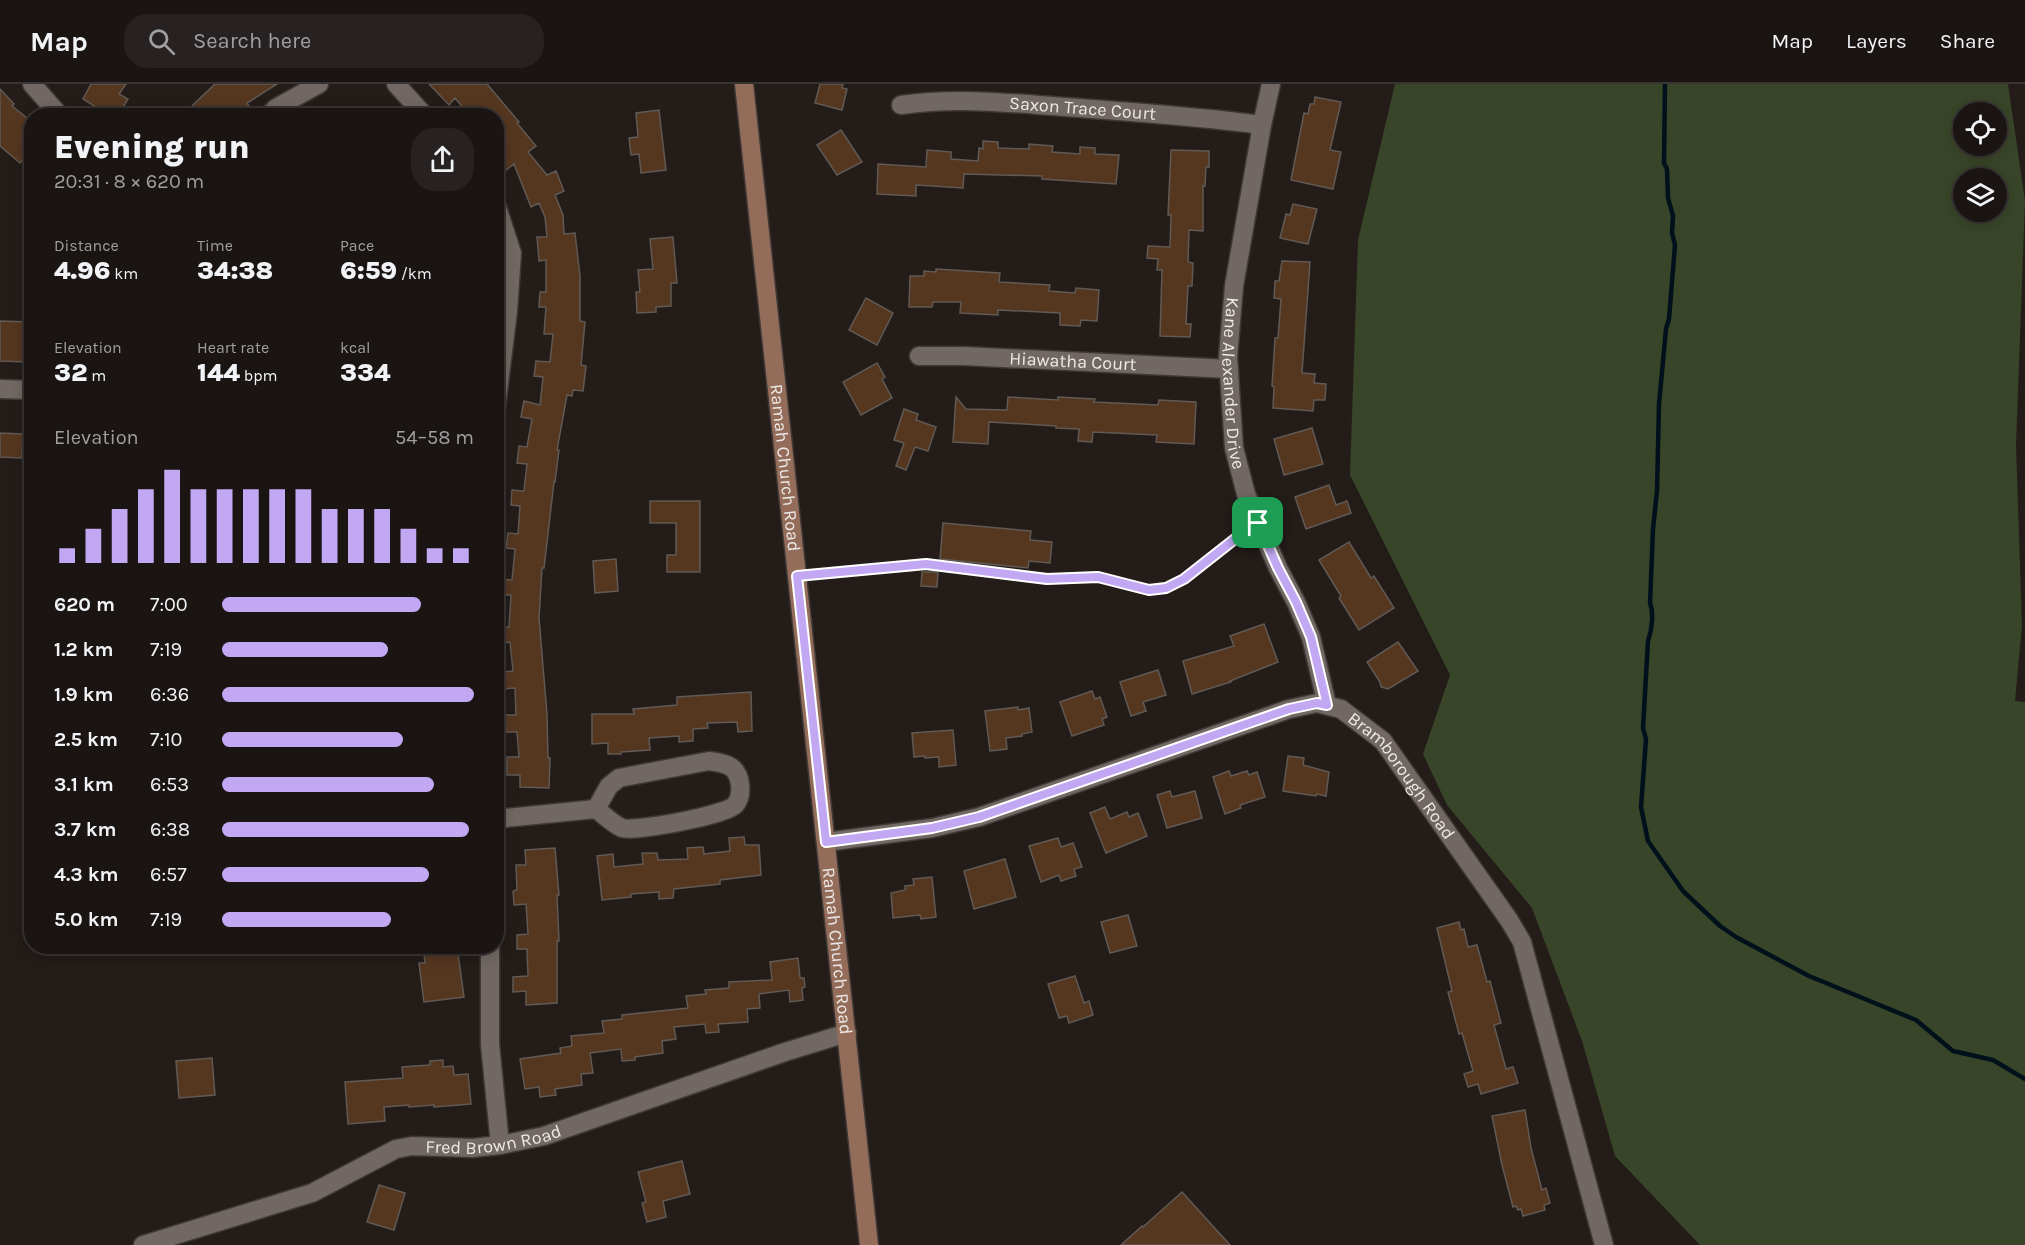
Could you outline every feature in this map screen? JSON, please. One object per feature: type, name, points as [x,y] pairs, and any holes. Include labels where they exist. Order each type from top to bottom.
[{"type":"main road","name":"Ramah Church Road","points":[[744,84],[869,1245]]},
{"type":"street","points":[[276,108],[318,84]]},
{"type":"street","points":[[396,84],[418,108]]},
{"type":"street","name":"Kane Alexander Drive","points":[[1271,84],[1234,286],[1228,357],[1234,448],[1246,494],[1311,637],[1327,705]]},
{"type":"street","points":[[41,88],[55,108]]},
{"type":"street","name":"Saxon Trace Court","points":[[901,105],[935,100],[975,101],[1198,117],[1262,125]]},
{"type":"street","points":[[504,228],[512,253],[504,343]]},
{"type":"street","name":"Hiawatha Court","points":[[919,356],[975,356],[1229,369]]},
{"type":"street","points":[[0,389],[24,390]]},
{"type":"street","name":"Bramborough Road","points":[[826,842],[932,828],[979,817],[1289,709],[1317,703],[1341,709],[1383,741],[1522,942],[1604,1245]]},
{"type":"street","points":[[504,818],[596,808],[622,827],[632,829],[724,812],[735,805],[741,793],[736,772],[731,767],[709,761],[619,778],[609,786],[596,808]]},
{"type":"street","points":[[490,954],[490,1044],[500,1145]]},
{"type":"street","name":"Fred Brown Road","points":[[143,1245],[312,1193],[396,1149],[412,1146],[472,1148],[525,1141],[562,1132],[785,1052],[846,1034]]},
{"type":"lane","points":[[797,576],[926,564],[1047,579],[1098,577],[1149,590],[1166,588],[1184,579],[1258,523]]},
{"type":"green space","points":[[1395,84],[2008,84],[2025,201],[2016,445],[2022,626],[2015,701],[2025,702],[2025,1245],[1700,1245],[1615,1156],[1582,1041],[1532,908],[1447,805],[1423,754],[1450,675],[1350,475],[1358,240]]},
{"type":"building","points":[[91,84],[126,84],[119,94],[128,99],[123,108],[97,108],[83,99]]},
{"type":"building","points":[[215,84],[277,84],[247,103],[249,106],[247,108],[191,108]]},
{"type":"building","points":[[429,84],[487,84],[536,146],[528,152],[547,175],[556,171],[564,191],[555,195],[563,215],[564,234],[575,233],[580,276],[580,321],[585,322],[581,365],[586,366],[583,391],[573,390],[572,396],[567,395],[557,450],[559,450],[555,482],[544,568],[542,568],[539,618],[547,714],[548,758],[550,758],[549,788],[520,787],[520,775],[507,775],[507,757],[519,757],[517,732],[506,732],[505,715],[516,715],[515,688],[504,689],[504,672],[513,671],[510,642],[504,643],[504,627],[509,627],[511,595],[504,595],[504,579],[512,580],[515,549],[506,548],[508,533],[518,534],[520,506],[511,505],[512,490],[524,491],[527,464],[517,463],[519,446],[527,447],[532,419],[521,417],[524,401],[540,405],[543,377],[534,376],[536,361],[550,362],[553,334],[544,334],[546,307],[539,307],[540,292],[546,292],[546,260],[539,261],[537,237],[547,237],[545,217],[539,203],[531,207],[514,164],[504,170],[504,108],[463,108],[455,98],[449,105]]},
{"type":"building","points":[[820,84],[843,84],[842,88],[847,89],[842,110],[815,103]]},
{"type":"building","points":[[0,89],[14,104],[12,106],[24,116],[24,158],[20,163],[0,146]]},
{"type":"building","points":[[1315,97],[1341,102],[1330,150],[1341,152],[1333,189],[1291,180],[1304,113],[1308,114],[1310,104],[1314,104]]},
{"type":"building","points":[[659,110],[666,170],[641,173],[639,154],[631,155],[629,138],[638,137],[636,113]]},
{"type":"building","points":[[841,130],[862,162],[837,175],[817,145]]},
{"type":"building","points":[[983,141],[998,142],[998,148],[1029,149],[1029,144],[1053,146],[1052,152],[1080,154],[1080,147],[1095,148],[1095,154],[1119,155],[1116,184],[1042,179],[1042,176],[964,174],[963,188],[916,185],[916,196],[877,194],[878,164],[926,167],[927,150],[951,152],[951,159],[978,161],[979,148],[983,149]]},
{"type":"building","points":[[1171,150],[1209,151],[1209,167],[1206,167],[1205,186],[1203,186],[1203,231],[1189,230],[1188,262],[1193,263],[1192,286],[1188,286],[1186,324],[1191,324],[1190,337],[1160,336],[1162,270],[1157,270],[1158,259],[1147,258],[1148,246],[1170,247],[1171,215],[1168,215]]},
{"type":"building","points":[[1293,204],[1317,209],[1308,244],[1280,238],[1286,214],[1290,215]]},
{"type":"building","points":[[673,237],[677,283],[671,283],[671,306],[656,307],[656,312],[637,313],[636,292],[640,292],[638,270],[653,269],[650,239]]},
{"type":"building","points":[[1282,261],[1310,262],[1302,373],[1315,374],[1314,383],[1326,384],[1325,400],[1314,400],[1313,411],[1273,408],[1275,338],[1278,338],[1281,299],[1274,298],[1275,281],[1279,281]]},
{"type":"building","points":[[936,269],[1000,273],[999,282],[1050,285],[1049,291],[1075,293],[1076,288],[1099,290],[1097,321],[1081,320],[1080,326],[1060,325],[1060,313],[998,310],[998,315],[960,313],[961,302],[933,302],[932,307],[909,307],[910,276],[924,276],[924,271],[936,272]]},
{"type":"building","points":[[866,298],[893,313],[877,345],[849,330]]},
{"type":"building","points":[[0,321],[24,322],[24,362],[0,361]]},
{"type":"building","points":[[877,363],[885,377],[882,379],[892,398],[861,415],[843,382]]},
{"type":"building","points":[[956,397],[966,409],[1007,410],[1008,397],[1058,400],[1058,397],[1095,399],[1094,402],[1158,405],[1159,400],[1196,402],[1194,444],[1156,442],[1157,435],[1093,432],[1092,442],[1078,441],[1079,429],[989,422],[988,444],[953,442]]},
{"type":"building","points":[[904,409],[918,414],[916,420],[936,427],[928,451],[915,447],[906,470],[896,466],[904,443],[894,440]]},
{"type":"building","points":[[1312,428],[1323,464],[1284,475],[1274,439]]},
{"type":"building","points":[[0,433],[23,434],[22,458],[0,457]]},
{"type":"building","points":[[1329,485],[1336,505],[1347,501],[1351,513],[1306,529],[1295,497]]},
{"type":"building","points":[[650,501],[700,501],[700,572],[667,572],[667,555],[676,555],[676,523],[650,523]]},
{"type":"building","points":[[943,523],[1031,531],[1030,540],[1052,542],[1050,563],[1029,561],[1028,568],[940,559]]},
{"type":"building","points":[[1349,542],[1371,578],[1374,576],[1394,608],[1359,630],[1319,560]]},
{"type":"building","points":[[616,559],[618,591],[595,593],[593,561]]},
{"type":"building","points":[[922,572],[938,572],[937,587],[921,586]]},
{"type":"building","points":[[1264,624],[1278,662],[1231,682],[1192,694],[1183,661],[1234,646],[1230,636]]},
{"type":"building","points":[[1398,642],[1418,671],[1388,689],[1381,687],[1367,662]]},
{"type":"building","points":[[1158,670],[1166,695],[1143,702],[1146,711],[1131,716],[1120,682]]},
{"type":"building","points":[[1092,691],[1095,699],[1100,697],[1107,717],[1102,719],[1104,725],[1072,736],[1060,702]]},
{"type":"building","points":[[751,692],[752,731],[738,732],[737,722],[707,723],[708,728],[693,729],[693,741],[679,742],[679,736],[649,738],[650,750],[621,752],[621,754],[608,754],[608,743],[592,744],[592,714],[634,714],[633,709],[677,705],[677,697]]},
{"type":"building","points":[[1018,707],[1018,710],[1029,708],[1032,732],[1006,738],[1007,749],[990,751],[985,711]]},
{"type":"building","points":[[953,730],[956,765],[939,767],[939,757],[914,757],[912,733]]},
{"type":"building","points":[[1288,756],[1304,758],[1303,765],[1329,772],[1326,796],[1283,791]]},
{"type":"building","points":[[1229,771],[1231,776],[1247,771],[1249,775],[1257,772],[1265,797],[1240,805],[1241,808],[1225,814],[1213,777]]},
{"type":"building","points":[[1170,791],[1172,797],[1195,791],[1202,818],[1167,828],[1157,795]]},
{"type":"building","points":[[1105,807],[1110,819],[1127,812],[1129,817],[1138,813],[1147,836],[1106,853],[1090,813]]},
{"type":"building","points":[[744,837],[745,845],[759,845],[761,875],[720,880],[720,884],[674,889],[673,898],[659,899],[659,892],[631,894],[631,897],[602,900],[597,856],[613,854],[614,867],[643,864],[642,853],[657,853],[658,860],[688,859],[687,848],[703,847],[704,854],[730,851],[729,838]]},
{"type":"building","points":[[1058,838],[1061,847],[1073,843],[1082,867],[1074,869],[1076,876],[1061,881],[1059,875],[1041,882],[1029,846]]},
{"type":"building","points":[[555,848],[559,895],[557,895],[559,941],[557,941],[557,1003],[526,1005],[526,991],[513,992],[513,977],[528,976],[527,949],[517,949],[517,935],[528,934],[526,904],[514,905],[513,891],[517,890],[516,865],[526,865],[525,850]]},
{"type":"building","points":[[1005,859],[1016,897],[974,909],[964,871]]},
{"type":"building","points":[[932,877],[936,917],[921,919],[920,915],[893,918],[891,893],[905,890],[905,886],[914,885],[913,879]]},
{"type":"building","points":[[1128,915],[1137,946],[1110,953],[1101,922]]},
{"type":"building","points":[[1459,922],[1461,930],[1464,929],[1468,947],[1477,945],[1487,982],[1490,981],[1501,1023],[1494,1025],[1506,1069],[1513,1067],[1518,1083],[1481,1094],[1478,1084],[1468,1087],[1464,1074],[1473,1071],[1462,1033],[1459,1034],[1448,992],[1452,991],[1437,928]]},
{"type":"building","points":[[424,954],[458,954],[464,997],[424,1002],[419,963],[425,963]]},
{"type":"building","points":[[798,958],[800,978],[804,978],[803,1000],[790,1002],[789,990],[759,994],[760,1008],[747,1009],[748,1022],[718,1024],[719,1032],[706,1033],[705,1024],[674,1027],[676,1039],[662,1041],[663,1053],[622,1061],[621,1049],[590,1053],[593,1073],[581,1074],[582,1085],[555,1089],[556,1095],[540,1097],[539,1087],[525,1089],[520,1059],[561,1053],[560,1048],[572,1046],[571,1036],[604,1033],[602,1021],[622,1019],[622,1015],[688,1008],[686,996],[706,994],[705,990],[729,988],[729,982],[772,980],[770,962]]},
{"type":"building","points":[[1075,976],[1084,1003],[1089,1001],[1093,1015],[1069,1023],[1067,1016],[1059,1018],[1048,984]]},
{"type":"building","points":[[212,1058],[215,1095],[179,1098],[176,1061]]},
{"type":"building","points":[[443,1060],[443,1067],[453,1066],[454,1075],[468,1074],[471,1104],[384,1107],[385,1121],[348,1124],[345,1082],[403,1078],[402,1067],[430,1065],[430,1061]]},
{"type":"building","points":[[1525,1110],[1531,1148],[1542,1190],[1546,1188],[1550,1203],[1544,1205],[1545,1210],[1523,1216],[1521,1209],[1513,1207],[1492,1116]]},
{"type":"building","points":[[682,1161],[690,1194],[663,1201],[666,1217],[647,1222],[642,1203],[646,1202],[638,1172]]},
{"type":"building","points":[[379,1185],[405,1193],[394,1230],[367,1222]]},
{"type":"building","points":[[1182,1192],[1230,1245],[1121,1245],[1143,1227]]},
{"type":"waterway","points":[[1665,84],[1664,163],[1667,169],[1668,198],[1673,216],[1672,233],[1675,245],[1659,404],[1657,491],[1650,603],[1652,622],[1648,641],[1643,728],[1646,739],[1641,807],[1648,841],[1683,891],[1720,926],[1736,937],[1809,976],[1916,1020],[1953,1051],[1993,1060],[2025,1079]]},
{"type":"route","points":[[1258,523],[1311,637],[1327,705],[1317,703],[1289,709],[979,817],[932,828],[826,842],[797,576],[926,564],[1047,579],[1098,577],[1149,590],[1166,588],[1184,579],[1258,523]]}]
